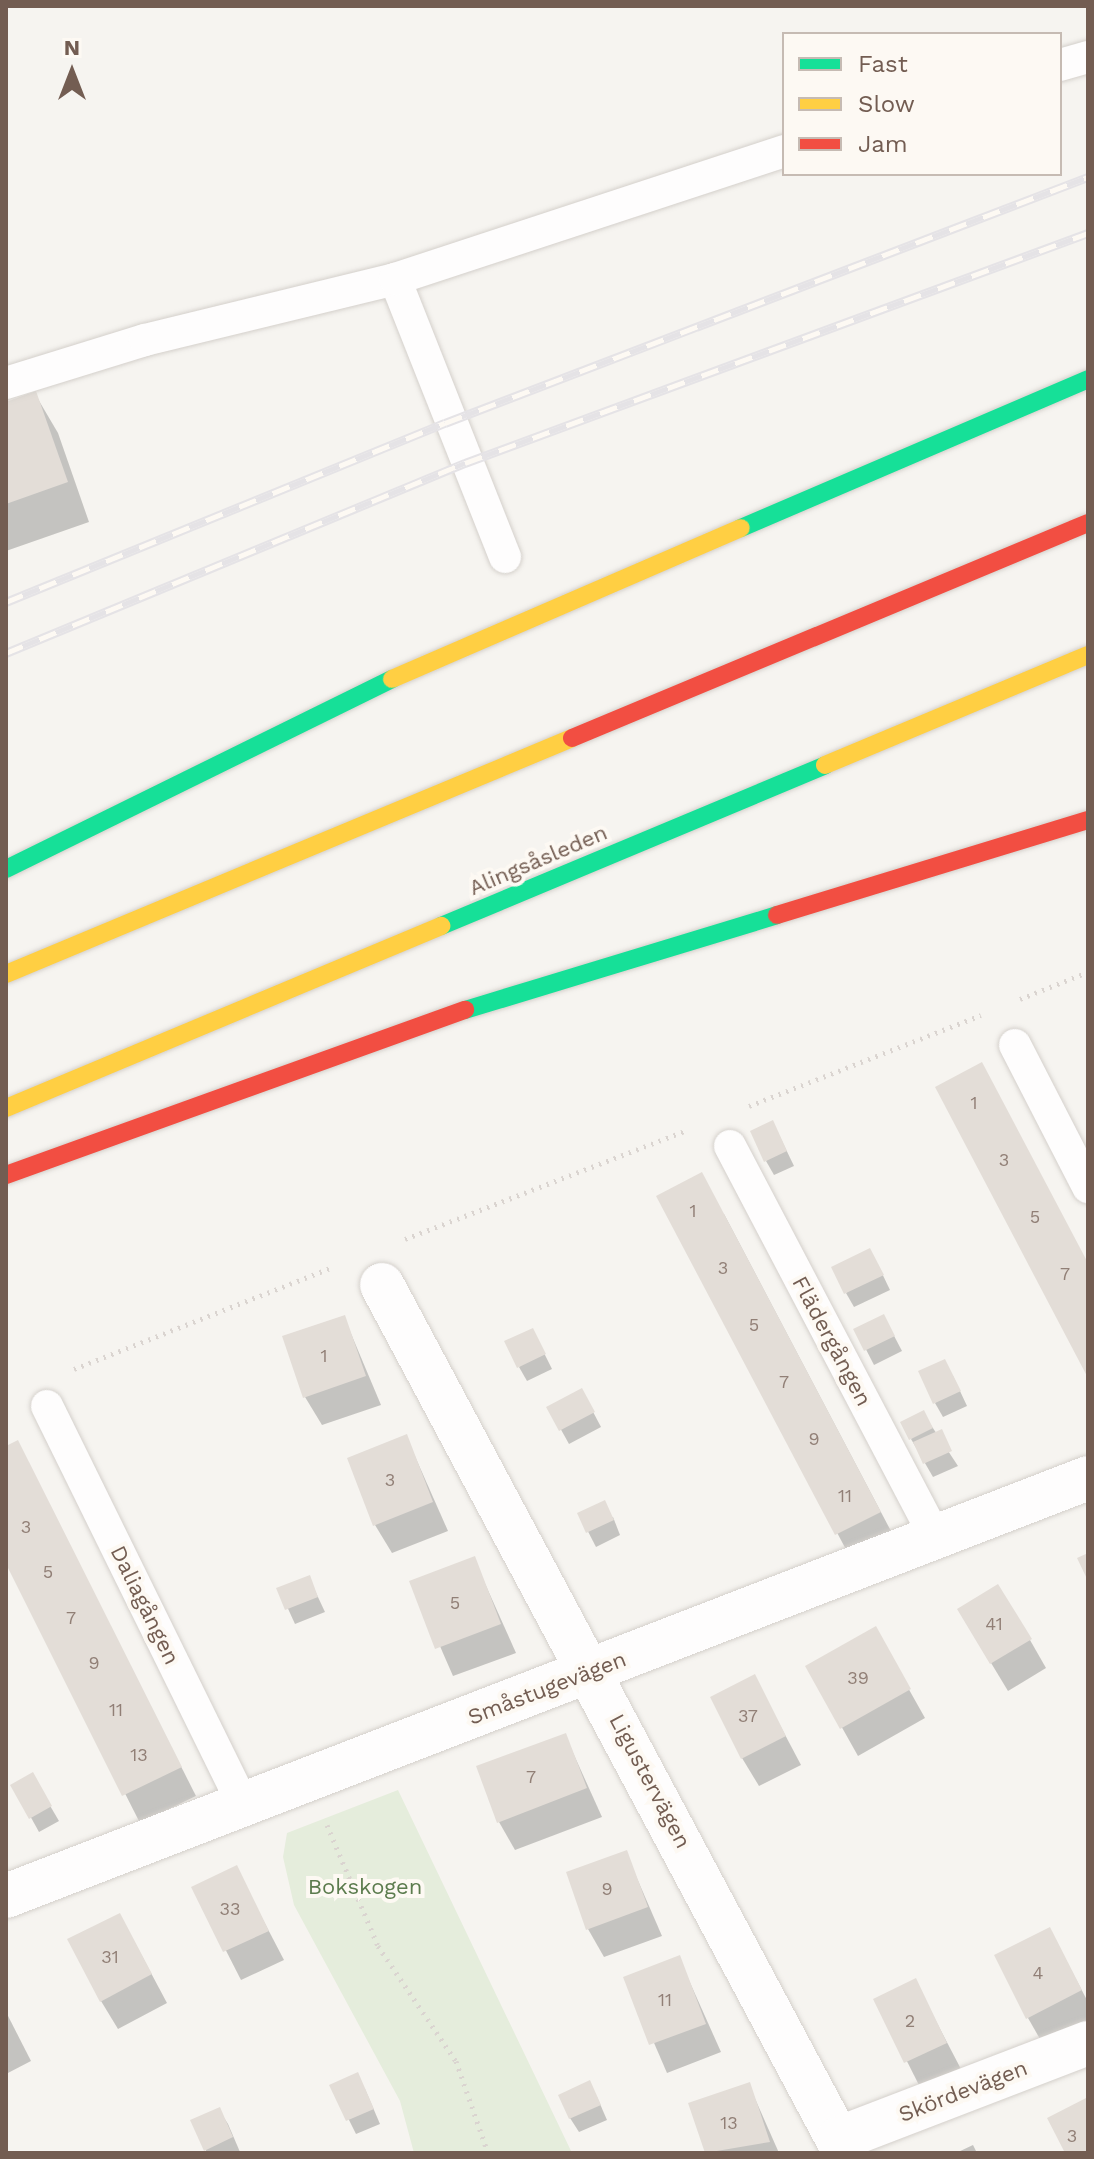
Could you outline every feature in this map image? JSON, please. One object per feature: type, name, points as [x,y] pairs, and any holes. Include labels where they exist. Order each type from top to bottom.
[{"type":"highway","points":[[6,869],[315,712],[1088,379]]},
{"type":"highway","points":[[6,974],[1088,523]]},
{"type":"highway","name":"Alingsåsleden","points":[[6,1108],[1088,655]]},
{"type":"highway","points":[[6,1175],[467,1009],[1088,820]]},
{"type":"street","name":"Ligustervägen","points":[[382,1285],[593,1672],[841,2146]]},
{"type":"street","name":"Småstugevägen","points":[[6,1896],[593,1672],[934,1535],[1088,1478]]},
{"type":"street","name":"Skördevägen","points":[[841,2146],[1088,2043]]},
{"type":"lane","points":[[1062,64],[1088,57]]},
{"type":"lane","points":[[6,383],[145,340],[395,279],[782,152]]},
{"type":"lane","points":[[395,279],[445,423],[505,557]]},
{"type":"lane","points":[[1015,1045],[1088,1187]]},
{"type":"lane","name":"Flädergången","points":[[730,1146],[934,1535]]},
{"type":"lane","name":"Daliagången","points":[[47,1406],[243,1804]]},
{"type":"path","points":[[1010,1003],[1088,972]]},
{"type":"path","points":[[745,1108],[997,1008]]},
{"type":"path","points":[[395,1243],[701,1125]]},
{"type":"path","points":[[64,1372],[338,1265]]},
{"type":"path","points":[[308,1779],[378,1946],[456,2061],[488,2153]]},
{"type":"green space","name":"Bokskogen","points":[[398,1790],[572,2153],[414,2153],[400,2101],[294,1905],[283,1857],[287,1833]]},
{"type":"building","points":[[36,391],[68,482],[6,504],[6,402]]},
{"type":"building","points":[[982,1062],[1088,1263],[1088,1378],[935,1087]]},
{"type":"building","points":[[773,1120],[787,1151],[764,1162],[750,1131]]},
{"type":"building","points":[[702,1172],[881,1512],[835,1535],[656,1196]]},
{"type":"building","points":[[870,1248],[884,1275],[844,1294],[831,1267]]},
{"type":"building","points":[[884,1314],[895,1336],[864,1351],[853,1329]]},
{"type":"building","points":[[345,1315],[366,1376],[303,1398],[282,1336]]},
{"type":"building","points":[[533,1328],[546,1354],[517,1368],[504,1341]]},
{"type":"building","points":[[945,1359],[961,1391],[933,1404],[918,1371]]},
{"type":"building","points":[[582,1388],[595,1412],[559,1431],[546,1407]]},
{"type":"building","points":[[924,1410],[933,1428],[909,1440],[900,1422]]},
{"type":"building","points":[[942,1429],[952,1451],[923,1464],[913,1442]]},
{"type":"building","points":[[407,1434],[433,1502],[373,1526],[347,1458]]},
{"type":"building","points":[[18,1440],[182,1767],[122,1796],[6,1564],[6,1446]]},
{"type":"building","points":[[605,1500],[614,1520],[586,1533],[577,1513]]},
{"type":"building","points":[[1088,1553],[1088,1581],[1077,1558]]},
{"type":"building","points":[[475,1556],[501,1624],[435,1649],[409,1581]]},
{"type":"building","points":[[310,1575],[318,1597],[285,1610],[276,1588]]},
{"type":"building","points":[[998,1584],[1032,1639],[990,1664],[957,1609]]},
{"type":"building","points":[[876,1626],[911,1689],[840,1729],[805,1666]]},
{"type":"building","points":[[755,1674],[786,1736],[741,1759],[710,1697]]},
{"type":"building","points":[[566,1733],[587,1788],[497,1823],[476,1766]]},
{"type":"building","points":[[33,1772],[52,1806],[29,1819],[10,1785]]},
{"type":"building","points":[[627,1850],[648,1907],[586,1930],[566,1872]]},
{"type":"building","points":[[237,1865],[269,1931],[223,1952],[191,1887]]},
{"type":"building","points":[[120,1913],[152,1974],[100,2002],[67,1939]]},
{"type":"building","points":[[1050,1927],[1082,1990],[1026,2019],[994,1955]]},
{"type":"building","points":[[680,1955],[706,2024],[649,2045],[623,1977]]},
{"type":"building","points":[[916,1978],[947,2043],[904,2063],[873,1999]]},
{"type":"building","points":[[358,2072],[374,2109],[346,2121],[329,2085]]},
{"type":"building","points":[[590,2080],[601,2105],[569,2119],[558,2095]]},
{"type":"building","points":[[750,2082],[770,2142],[705,2153],[688,2103]]},
{"type":"building","points":[[1088,2097],[1088,2153],[1065,2153],[1047,2118]]},
{"type":"building","points":[[220,2107],[233,2137],[204,2151],[190,2120]]},
{"type":"railway","points":[[6,602],[445,423],[1088,177]]},
{"type":"railway","points":[[6,653],[465,463],[1088,233]]},
{"type":"traffic: fast","points":[[741,528],[1088,379]]},
{"type":"traffic: fast","points":[[6,869],[392,679]]},
{"type":"traffic: fast","points":[[441,926],[825,765]]},
{"type":"traffic: fast","points":[[465,1010],[777,915]]},
{"type":"traffic: slow","points":[[392,679],[741,528]]},
{"type":"traffic: slow","points":[[825,765],[1088,655]]},
{"type":"traffic: slow","points":[[6,974],[572,738]]},
{"type":"traffic: slow","points":[[6,1108],[441,926]]},
{"type":"traffic: jam","points":[[572,738],[1088,523]]},
{"type":"traffic: jam","points":[[777,915],[1088,820]]},
{"type":"traffic: jam","points":[[6,1175],[465,1010]]}]
